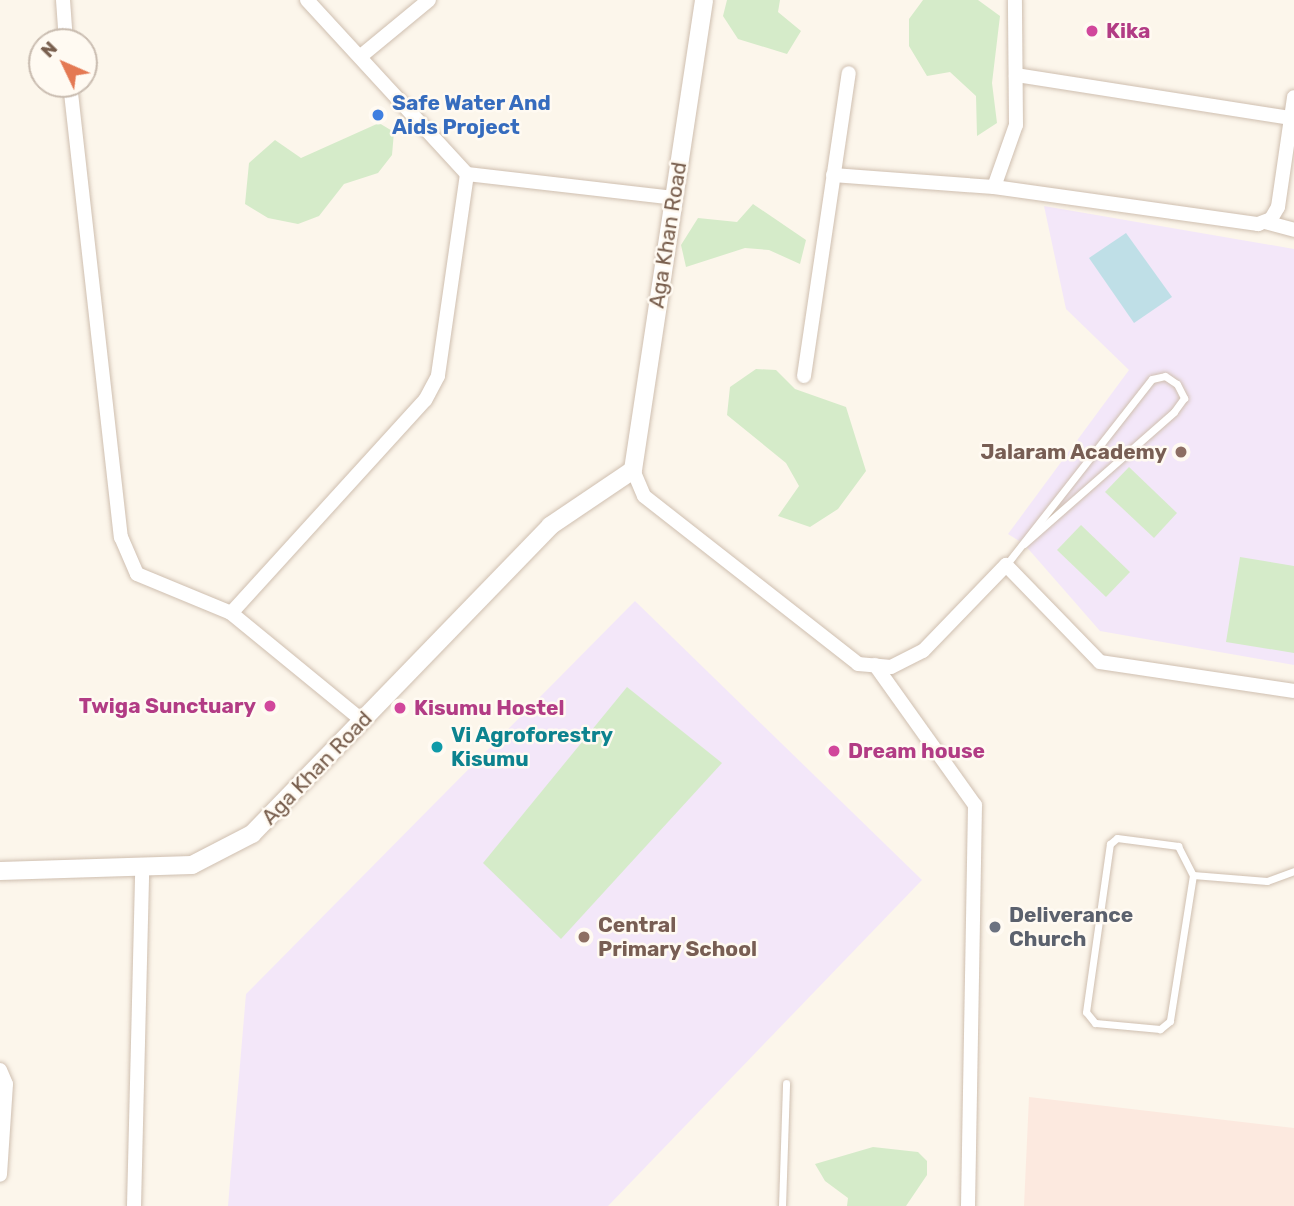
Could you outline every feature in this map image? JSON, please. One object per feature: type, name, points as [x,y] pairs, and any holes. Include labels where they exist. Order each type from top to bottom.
[{"type":"street","points":[[63,0],[65,28]]},
{"type":"street","points":[[307,0],[467,174],[674,198]]},
{"type":"street","points":[[360,56],[429,0]]},
{"type":"street","name":"Aga Khan Road","points":[[0,871],[142,870],[192,865],[252,834],[550,526],[633,470],[704,0]]},
{"type":"street","points":[[994,187],[1016,125],[1015,0]]},
{"type":"street","points":[[804,376],[849,73]]},
{"type":"street","points":[[1016,75],[1291,118]]},
{"type":"street","points":[[1265,222],[1278,207],[1294,97]]},
{"type":"street","points":[[72,98],[121,537],[137,574],[231,613],[363,721]]},
{"type":"street","points":[[231,613],[425,400],[438,376],[467,174]]},
{"type":"street","points":[[833,175],[994,187],[1265,222],[1294,230]]},
{"type":"street","points":[[633,470],[644,496],[846,659],[891,667],[923,651],[1006,565],[1100,662],[1294,691]]},
{"type":"street","points":[[875,665],[975,805],[968,1206]]},
{"type":"street","points":[[134,1206],[142,870]]},
{"type":"street","points":[[0,1070],[6,1084],[0,1175]]},
{"type":"lane","points":[[1006,565],[1152,379],[1165,376],[1177,384],[1184,398],[1174,412],[1024,544]]},
{"type":"lane","points":[[1117,838],[1173,844],[1183,849],[1193,875],[1170,1021],[1160,1029],[1095,1023],[1086,1012],[1110,844],[1117,838]]},
{"type":"lane","points":[[1193,875],[1267,881],[1294,871]]},
{"type":"lane","points":[[782,1206],[786,1083]]},
{"type":"shaded area","name":"Jalaram Academy","points":[[1044,206],[1294,249],[1294,665],[1100,631],[1024,544],[1008,534],[1129,370],[1066,309]]},
{"type":"shaded area","name":"Central Primary School","points":[[635,601],[922,880],[608,1206],[228,1206],[246,994]]},
{"type":"shaded area","points":[[1029,1097],[1294,1128],[1294,1206],[1024,1206]]},
{"type":"green space","points":[[727,0],[780,0],[778,12],[801,31],[787,54],[738,39],[723,16]]},
{"type":"green space","points":[[923,0],[978,0],[1000,16],[992,83],[997,123],[977,136],[976,96],[950,72],[927,76],[909,46],[909,19]]},
{"type":"green space","points":[[379,123],[394,132],[392,155],[378,173],[344,184],[319,216],[298,224],[268,218],[245,204],[249,163],[275,140],[301,158]]},
{"type":"green space","points":[[753,204],[806,240],[800,264],[769,250],[745,248],[686,267],[681,245],[698,218],[737,222]]},
{"type":"green space","points":[[756,369],[776,370],[795,389],[846,407],[866,471],[838,509],[810,527],[778,516],[799,486],[786,463],[727,415],[730,387]]},
{"type":"green space","points":[[1129,467],[1177,513],[1154,538],[1105,492]]},
{"type":"green space","points":[[1081,525],[1130,572],[1106,597],[1057,550]]},
{"type":"green space","points":[[1240,557],[1294,566],[1294,653],[1226,642]]},
{"type":"green space","points":[[627,687],[722,763],[561,939],[483,863]]},
{"type":"green space","points":[[873,1147],[918,1152],[927,1161],[927,1175],[906,1206],[847,1206],[848,1198],[825,1181],[815,1164]]},
{"type":"water","points":[[1126,233],[1172,297],[1134,323],[1089,258]]},
{"type":"place","name":"Kika","points":[[1092,31]]},
{"type":"place","name":"Safe Water And Aids Project","points":[[378,115]]},
{"type":"place","name":"Jalaram Academy","points":[[1181,452]]},
{"type":"place","name":"Twiga Sunctuary","points":[[270,706]]},
{"type":"place","name":"Kisumu Hostel","points":[[400,708]]},
{"type":"place","name":"Vi Agroforestry Kisumu","points":[[437,747]]},
{"type":"place","name":"Dream house","points":[[834,751]]},
{"type":"place","name":"Deliverance Church","points":[[995,927]]},
{"type":"place","name":"Central Primary School","points":[[584,937]]}]
